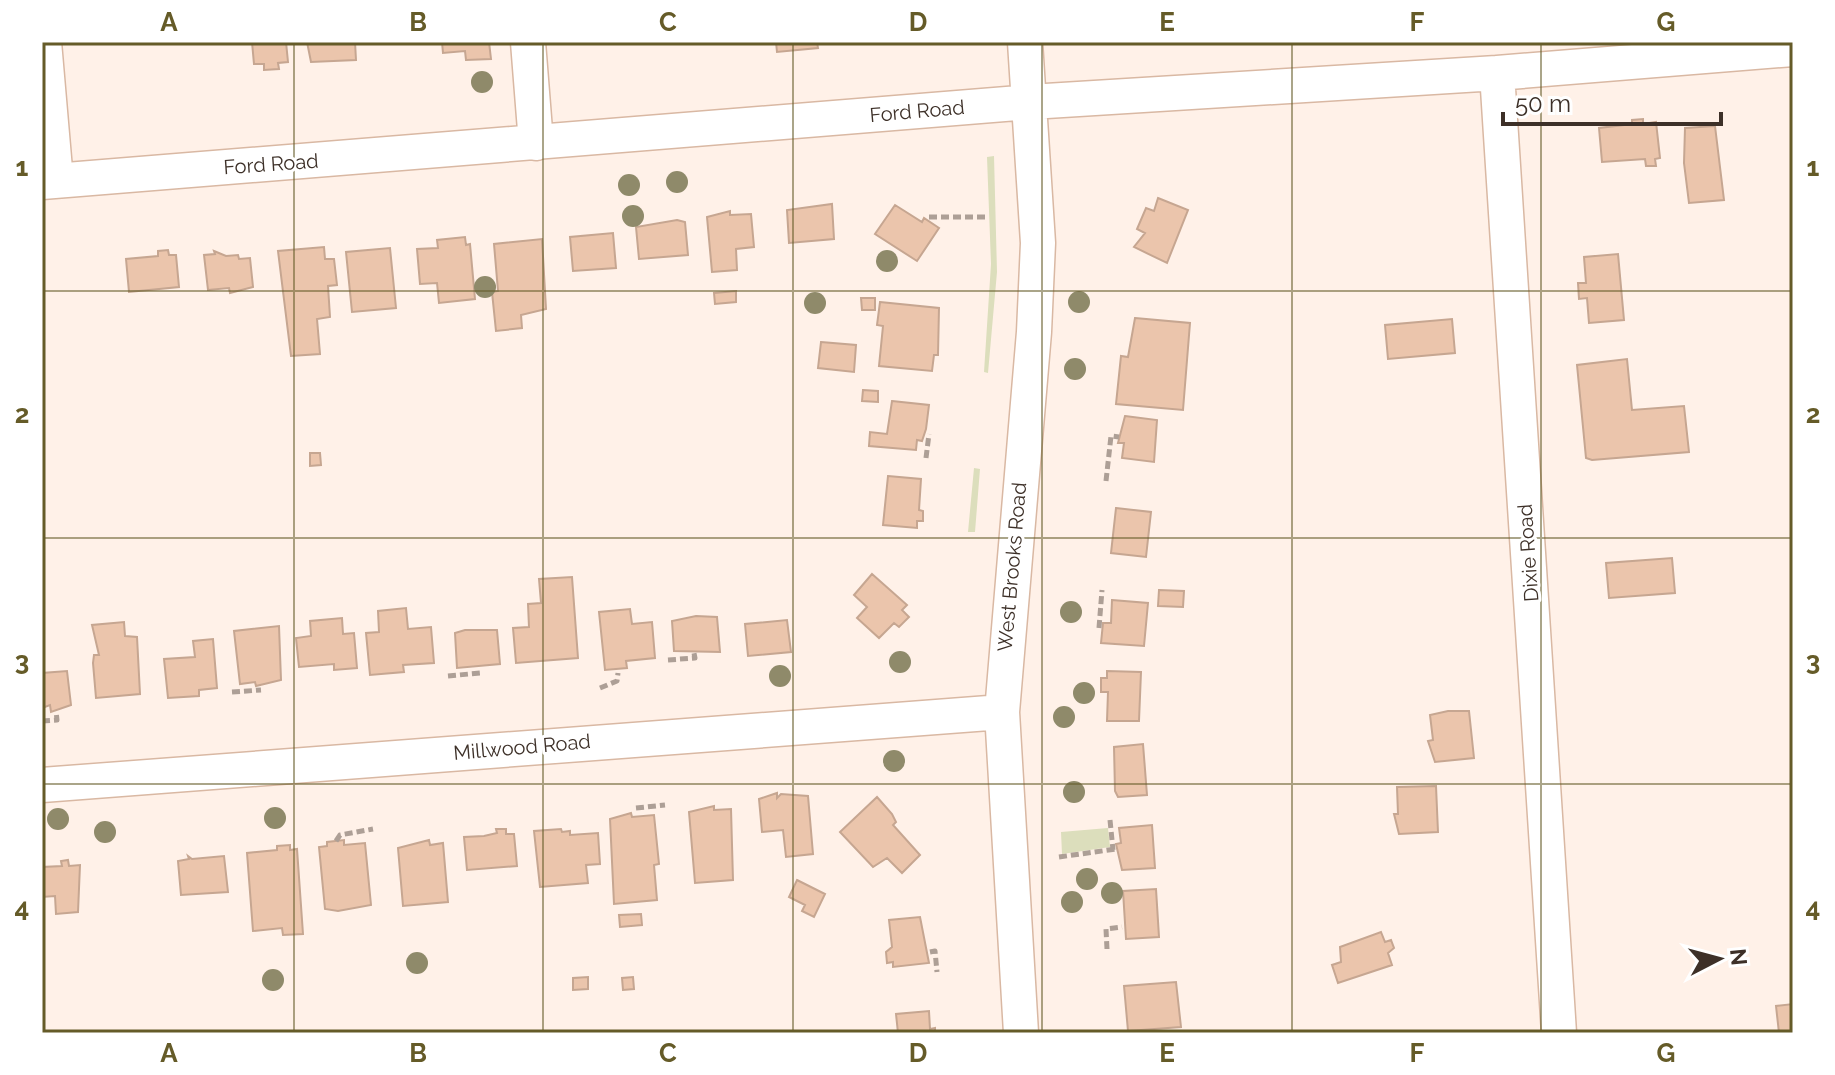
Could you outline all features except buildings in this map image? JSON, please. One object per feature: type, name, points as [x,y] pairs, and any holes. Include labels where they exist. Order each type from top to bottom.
[{"type":"street","points":[[44,42],[49,182]]},
{"type":"street","points":[[528,42],[536,143]]},
{"type":"street","name":"West Brooks Road","points":[[1021,1033],[1002,712],[1038,243],[1025,42]]},
{"type":"street","name":"Ford Road","points":[[49,182],[1030,102],[1497,73],[1793,49]]},
{"type":"street","name":"Dixie Road","points":[[1497,73],[1559,1033]]},
{"type":"street","name":"Millwood Road","points":[[42,785],[1002,712]]},
{"type":"path","points":[[929,217],[987,217]]},
{"type":"path","points":[[926,458],[929,434]]},
{"type":"path","points":[[1106,481],[1111,436],[1119,437]]},
{"type":"path","points":[[1099,628],[1102,590]]},
{"type":"path","points":[[668,660],[695,658],[694,653]]},
{"type":"path","points":[[448,676],[480,673]]},
{"type":"path","points":[[600,688],[617,681],[618,673]]},
{"type":"path","points":[[232,692],[261,690]]},
{"type":"path","points":[[42,721],[57,720],[56,711]]},
{"type":"path","points":[[636,808],[665,805]]},
{"type":"path","points":[[1059,857],[1115,850],[1110,820]]},
{"type":"path","points":[[336,841],[340,835],[373,829]]},
{"type":"path","points":[[1107,949],[1106,929],[1122,927]]},
{"type":"path","points":[[930,952],[935,951],[937,972]]},
{"type":"green space","points":[[994,156],[997,272],[988,373],[984,372],[991,264],[987,157]]},
{"type":"green space","points":[[974,468],[980,469],[975,532],[968,532]]},
{"type":"green space","points":[[1108,828],[1110,847],[1062,854],[1061,832]]}]
